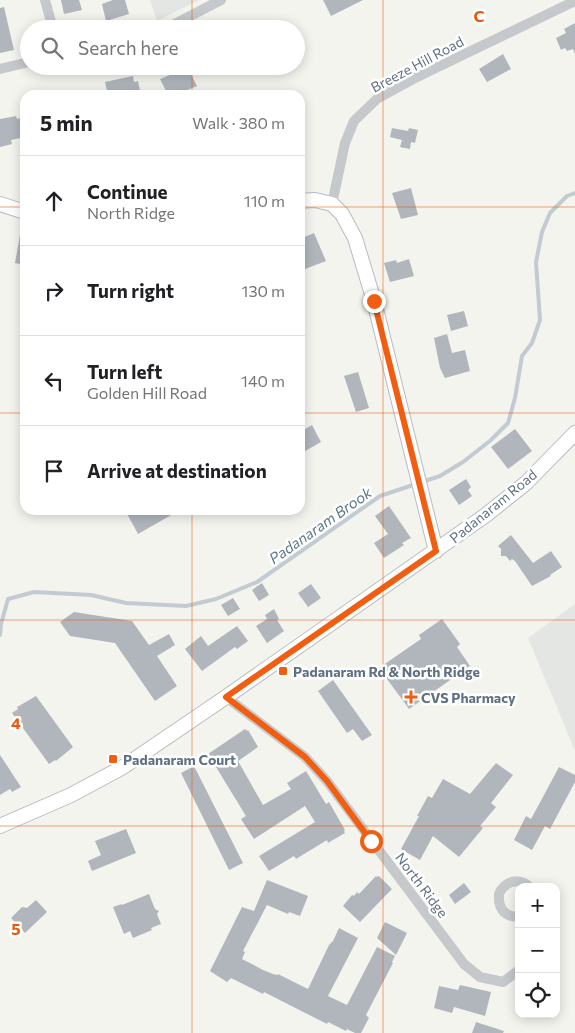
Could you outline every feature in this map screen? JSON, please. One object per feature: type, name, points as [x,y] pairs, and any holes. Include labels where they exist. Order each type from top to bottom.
[{"type":"main road","points":[[305,201],[315,200],[332,204],[342,214],[355,238],[374,301],[436,551]]},
{"type":"main road","points":[[0,204],[20,210]]},
{"type":"main road","name":"Padanaram Road","points":[[0,826],[71,794],[123,766],[226,697],[486,515],[526,483],[575,433]]},
{"type":"street","points":[[45,0],[51,20]]},
{"type":"street","points":[[182,20],[221,0]]},
{"type":"street","name":"Breeze Hill Road","points":[[332,204],[344,143],[354,121],[378,98],[415,78],[575,1]]},
{"type":"street","points":[[0,69],[20,64]]},
{"type":"street","name":"North Ridge","points":[[226,697],[305,757],[327,781],[464,964],[480,977],[504,982],[515,973]]},
{"type":"street","points":[[515,917],[510,916],[500,907],[499,894],[501,888],[506,884],[513,881],[523,883]]},
{"type":"shaded area","points":[[150,0],[199,0],[159,20],[157,20]]},
{"type":"shaded area","points":[[575,604],[575,751],[528,638]]},
{"type":"building","points":[[61,0],[79,0],[82,10],[64,14]]},
{"type":"building","points":[[113,0],[125,0],[129,14],[106,20],[102,4]]},
{"type":"building","points":[[323,0],[363,0],[331,16]]},
{"type":"building","points":[[4,7],[14,50],[0,53],[0,8]]},
{"type":"building","points":[[575,23],[575,54],[573,49],[567,51],[565,48],[561,50],[556,38],[566,33],[564,29]]},
{"type":"building","points":[[503,54],[511,69],[487,82],[479,69]]},
{"type":"building","points":[[170,75],[192,75],[197,86],[187,90],[166,90],[160,79]]},
{"type":"building","points":[[133,76],[134,82],[138,81],[140,90],[107,90],[105,82]]},
{"type":"building","points":[[16,116],[17,119],[20,118],[20,138],[11,140],[12,144],[0,147],[0,119]]},
{"type":"building","points":[[392,128],[408,131],[409,128],[418,130],[415,143],[411,142],[410,149],[400,147],[402,140],[390,137]]},
{"type":"building","points":[[411,188],[418,215],[401,219],[392,193]]},
{"type":"building","points":[[314,233],[326,261],[305,269],[305,237]]},
{"type":"building","points":[[20,235],[20,264],[15,263]]},
{"type":"building","points":[[409,259],[414,276],[390,282],[384,263],[396,260],[397,263]]},
{"type":"building","points":[[464,311],[468,326],[451,331],[447,315]]},
{"type":"building","points":[[447,334],[452,353],[465,350],[470,371],[445,378],[440,368],[434,338]]},
{"type":"building","points":[[358,372],[369,408],[356,412],[344,376]]},
{"type":"building","points":[[312,425],[321,442],[305,451],[305,429]]},
{"type":"building","points":[[515,429],[532,451],[508,469],[491,447]]},
{"type":"building","points":[[466,479],[471,487],[468,490],[472,496],[459,505],[449,490]]},
{"type":"building","points":[[389,506],[411,538],[384,558],[374,543],[388,534],[375,516]]},
{"type":"building","points":[[128,515],[171,515],[138,534]]},
{"type":"building","points":[[511,535],[533,563],[551,551],[562,567],[551,576],[532,586],[515,561],[512,559],[510,561],[506,556],[501,556],[501,549],[498,546]]},
{"type":"building","points":[[262,583],[269,595],[259,601],[252,590]]},
{"type":"building","points":[[311,584],[321,598],[308,607],[298,593]]},
{"type":"building","points":[[233,598],[240,609],[228,616],[221,605]]},
{"type":"building","points":[[274,609],[279,619],[277,620],[284,631],[267,643],[256,626],[267,619],[265,615]]},
{"type":"building","points":[[74,612],[132,621],[149,645],[169,634],[175,645],[157,656],[177,686],[155,701],[115,643],[70,636],[60,622]]},
{"type":"building","points":[[442,619],[460,644],[457,647],[470,666],[409,709],[379,668],[421,639],[419,635]]},
{"type":"building","points":[[237,626],[248,641],[237,649],[235,647],[202,671],[185,649],[201,636],[208,646]]},
{"type":"building","points":[[333,680],[372,735],[362,741],[353,729],[347,733],[318,691]]},
{"type":"building","points":[[36,696],[73,747],[56,761],[49,764],[12,713],[18,709],[17,707]]},
{"type":"building","points":[[245,729],[248,730],[258,747],[238,761],[263,805],[291,789],[287,783],[306,771],[326,804],[329,802],[345,833],[328,843],[327,840],[296,859],[294,856],[269,871],[259,856],[315,822],[305,806],[254,839],[241,819],[246,816],[208,754]]},
{"type":"building","points":[[0,755],[21,787],[12,792],[10,789],[0,795]]},
{"type":"building","points":[[496,763],[513,775],[491,803],[496,807],[480,826],[483,828],[459,857],[433,836],[420,860],[401,849],[428,796],[432,798],[443,779],[470,794]]},
{"type":"building","points":[[194,766],[243,863],[229,870],[181,773]]},
{"type":"building","points":[[559,767],[575,775],[575,782],[550,829],[545,826],[532,850],[514,840],[526,816],[531,819]]},
{"type":"building","points":[[126,829],[136,853],[92,871],[88,861],[101,855],[95,841]]},
{"type":"building","points":[[376,876],[379,876],[392,889],[360,922],[343,906],[352,895],[354,896],[357,892],[359,894]]},
{"type":"building","points":[[267,880],[308,896],[300,916],[289,912],[288,914],[267,905],[243,951],[245,952],[242,959],[308,989],[339,928],[358,938],[328,996],[347,1005],[377,947],[395,956],[366,1015],[369,1018],[361,1033],[355,1033],[347,1029],[346,1031],[328,1022],[327,1024],[264,992],[263,994],[231,978],[227,982],[210,971],[242,907],[254,911]]},
{"type":"building","points":[[464,883],[471,892],[455,904],[449,895]]},
{"type":"building","points":[[149,894],[155,909],[159,911],[157,914],[161,924],[133,938],[130,931],[124,934],[113,907]]},
{"type":"building","points":[[36,900],[47,912],[25,933],[11,918],[22,907],[27,908]]},
{"type":"building","points":[[385,922],[407,933],[396,955],[377,938]]},
{"type":"building","points":[[460,985],[491,992],[485,1016],[454,1007],[452,1013],[434,1008],[439,986],[458,990]]},
{"type":"building","points":[[476,1022],[504,1031],[503,1033],[472,1033]]},
{"type":"waterway","name":"Padanaram Brook","points":[[0,635],[8,599],[34,592],[91,595],[126,603],[186,606],[216,599],[257,582],[380,496],[440,476],[463,462],[491,440],[508,423],[515,398],[522,356],[532,343],[540,320],[536,262],[542,232],[550,213],[567,196],[575,193]]},
{"type":"place","name":"Padanaram Rd & North Ridge","points":[[283,671]]},
{"type":"place","name":"CVS Pharmacy","points":[[411,697]]},
{"type":"place","name":"Padanaram Court","points":[[113,759]]},
{"type":"route","points":[[371,841],[327,781],[305,757],[226,697],[436,551],[374,301]]}]
